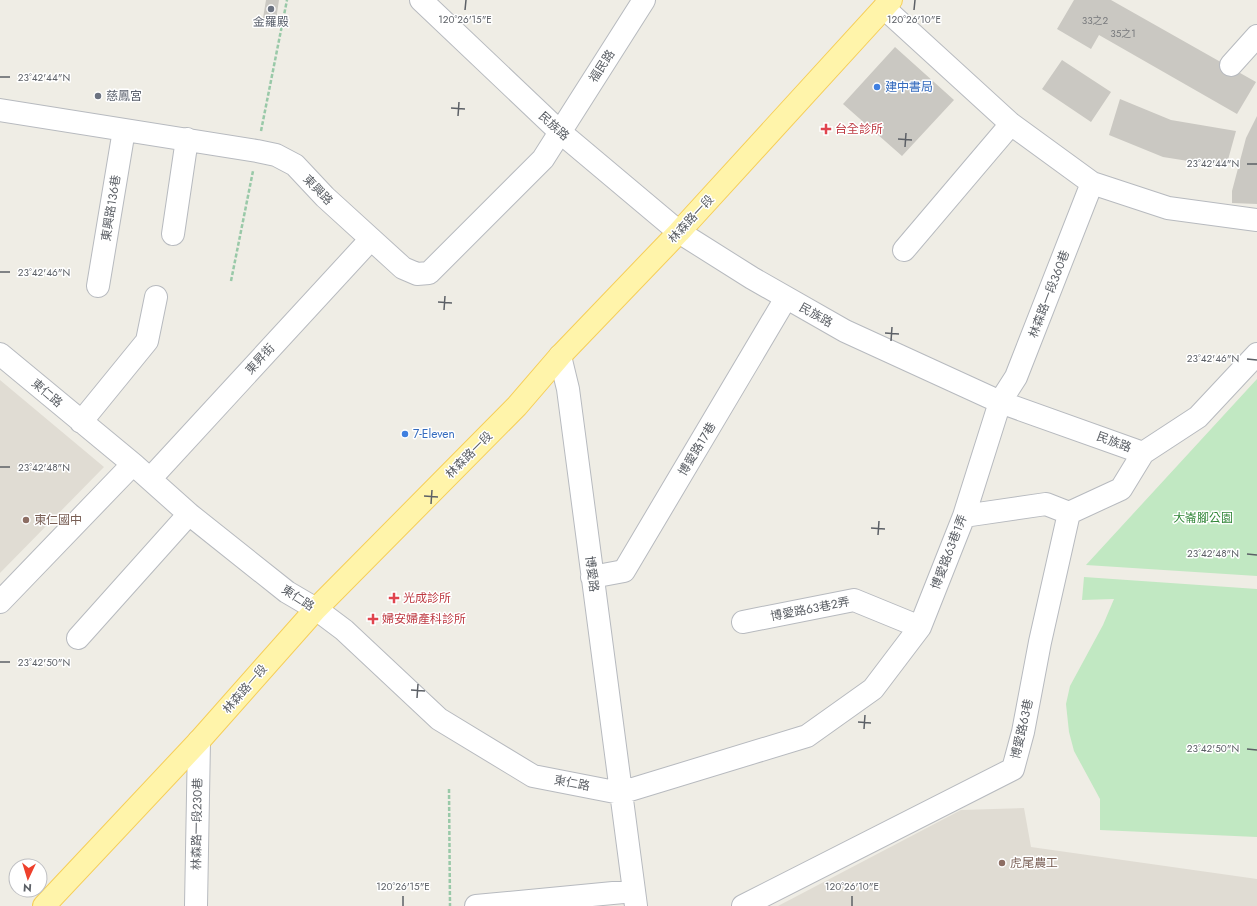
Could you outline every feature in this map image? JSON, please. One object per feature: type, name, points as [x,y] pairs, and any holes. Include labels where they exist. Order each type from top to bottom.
[{"type":"main road","name":"林森路一段","points":[[44,906],[199,741],[316,609],[518,406],[560,356],[679,232],[887,4]]},
{"type":"street","name":"民族路","points":[[421,0],[560,132],[679,232],[786,298],[845,332],[1000,402],[1143,453],[1198,417],[1257,354]]},
{"type":"street","name":"福民路","points":[[560,132],[644,0]]},
{"type":"street","points":[[887,4],[1011,124],[1092,183],[1168,208],[1257,220]]},
{"type":"street","points":[[1231,65],[1257,36]]},
{"type":"street","name":"東興路","points":[[0,110],[187,139],[257,151],[276,156],[295,164],[325,198],[403,268],[418,274],[428,273],[544,159],[560,132]]},
{"type":"street","points":[[904,250],[1011,124]]},
{"type":"street","name":"東興路136巷","points":[[98,286],[124,130]]},
{"type":"street","points":[[173,234],[187,139]]},
{"type":"street","name":"林森路一段360巷","points":[[1000,402],[1016,377],[1092,183]]},
{"type":"street","name":"東昇街","points":[[150,479],[371,239]]},
{"type":"street","points":[[81,422],[147,341],[156,297]]},
{"type":"street","name":"博愛路17巷","points":[[592,577],[624,571],[786,298]]},
{"type":"street","name":"東仁路","points":[[0,354],[133,464],[189,514],[287,592],[316,609],[344,630],[439,720],[533,776],[620,793]]},
{"type":"street","name":"博愛路","points":[[560,356],[568,389],[635,899]]},
{"type":"street","name":"博愛路63巷1弄","points":[[620,793],[807,736],[873,689],[920,627],[964,516],[1000,402]]},
{"type":"street","points":[[964,516],[1046,504],[1069,512],[1121,489],[1143,453]]},
{"type":"street","points":[[0,602],[133,464]]},
{"type":"street","name":"博愛路63巷","points":[[743,906],[1013,769],[1023,732],[1040,642],[1069,512]]},
{"type":"street","points":[[78,638],[189,514]]},
{"type":"street","name":"博愛路63巷2弄","points":[[743,622],[854,600],[920,627]]},
{"type":"street","name":"林森路一段230巷","points":[[196,906],[199,741]]},
{"type":"street","points":[[476,906],[635,899]]},
{"type":"path","points":[[449,789],[450,906]]},
{"type":"shaded area","name":"東仁國中","points":[[0,380],[104,467],[0,573]]},
{"type":"shaded area","name":"虎尾農工","points":[[1024,808],[1031,847],[1257,879],[1257,906],[778,906],[961,810]]},
{"type":"green space","name":"大崙腳公園","points":[[1257,379],[1257,576],[1086,565]]},
{"type":"green space","points":[[1084,577],[1257,589],[1257,837],[1100,830],[1100,799],[1074,751],[1069,732],[1066,704],[1070,686],[1103,625],[1114,599],[1082,600]]},
{"type":"building","name":"金羅殿","points":[[266,0],[279,0],[276,20],[263,18]]},
{"type":"building","points":[[1074,0],[1111,0],[1256,82],[1237,114],[1099,35],[1091,49],[1057,29]]},
{"type":"building","points":[[895,47],[954,100],[902,156],[843,104]]},
{"type":"building","points":[[1062,60],[1111,92],[1091,122],[1042,89]]},
{"type":"building","points":[[1120,99],[1171,120],[1236,131],[1226,167],[1163,157],[1109,135]]},
{"type":"building","points":[[1257,116],[1257,204],[1232,203],[1232,191],[1246,138]]},
{"type":"place","name":"金羅殿","points":[[271,9]]},
{"type":"place","name":"建中書局","points":[[877,87]]},
{"type":"place","name":"慈鳳宮","points":[[98,96]]},
{"type":"place","name":"台全診所","points":[[826,129]]},
{"type":"place","name":"7-Eleven","points":[[405,434]]},
{"type":"place","name":"東仁國中","points":[[26,520]]},
{"type":"place","name":"光成診所","points":[[394,598]]},
{"type":"place","name":"婦安婦產科診所","points":[[373,619]]},
{"type":"place","name":"虎尾農工","points":[[1002,863]]}]
